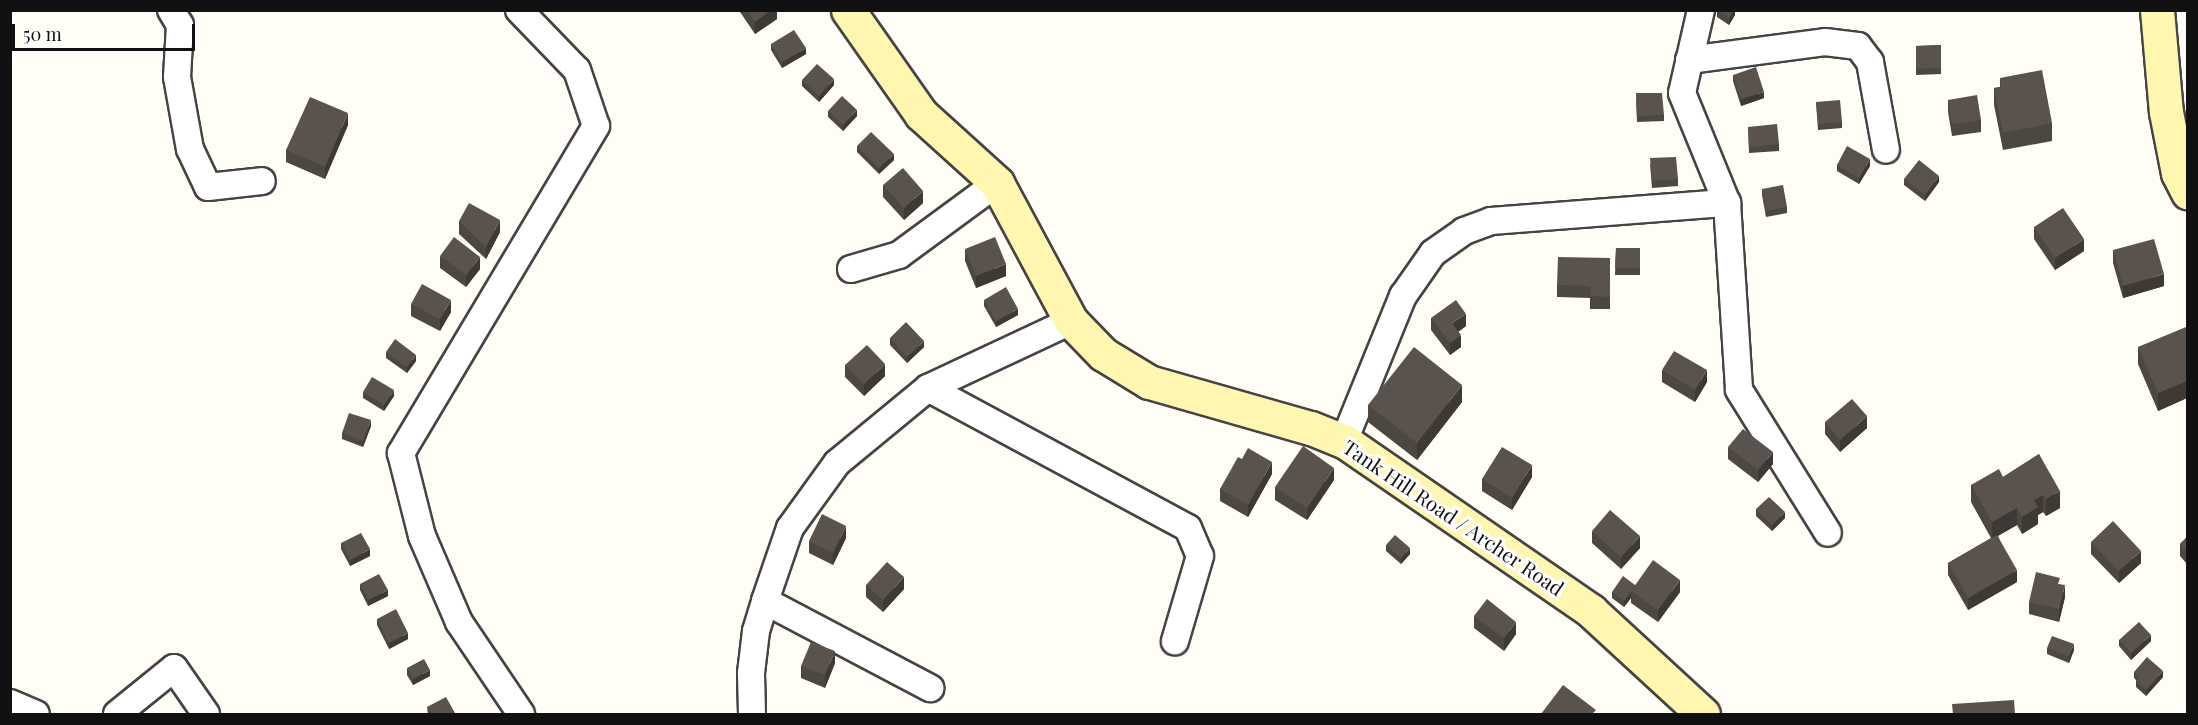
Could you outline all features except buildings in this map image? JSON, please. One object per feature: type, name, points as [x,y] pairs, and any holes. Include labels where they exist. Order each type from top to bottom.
[{"type":"street","points":[[171,10],[180,26],[177,77],[190,149],[208,187],[262,181]]},
{"type":"street","points":[[519,10],[577,70],[596,126],[400,453],[422,536],[459,622],[521,714]]},
{"type":"street","name":"Tank Hill Road / Archer Road","points":[[849,10],[921,114],[997,183],[1071,321],[1103,354],[1149,382],[1311,428],[1344,441],[1591,611],[1704,714]]},
{"type":"street","points":[[1701,10],[1682,93],[1727,203],[1739,390],[1828,533]]},
{"type":"street","points":[[2157,10],[2166,112],[2178,173],[2187,193]]},
{"type":"street","points":[[1689,60],[1825,42],[1858,46],[1870,62],[1886,150]]},
{"type":"street","points":[[851,269],[899,255],[997,183]]},
{"type":"street","points":[[1344,441],[1403,296],[1433,253],[1464,231],[1491,221],[1727,203]]},
{"type":"street","points":[[752,714],[751,673],[756,631],[765,601],[790,528],[837,463],[928,388],[1071,321]]},
{"type":"street","points":[[928,388],[1188,528],[1200,556],[1175,641]]},
{"type":"street","points":[[765,601],[930,688]]},
{"type":"street","points":[[117,714],[174,668],[206,714]]},
{"type":"street","points":[[10,703],[36,714]]}]
